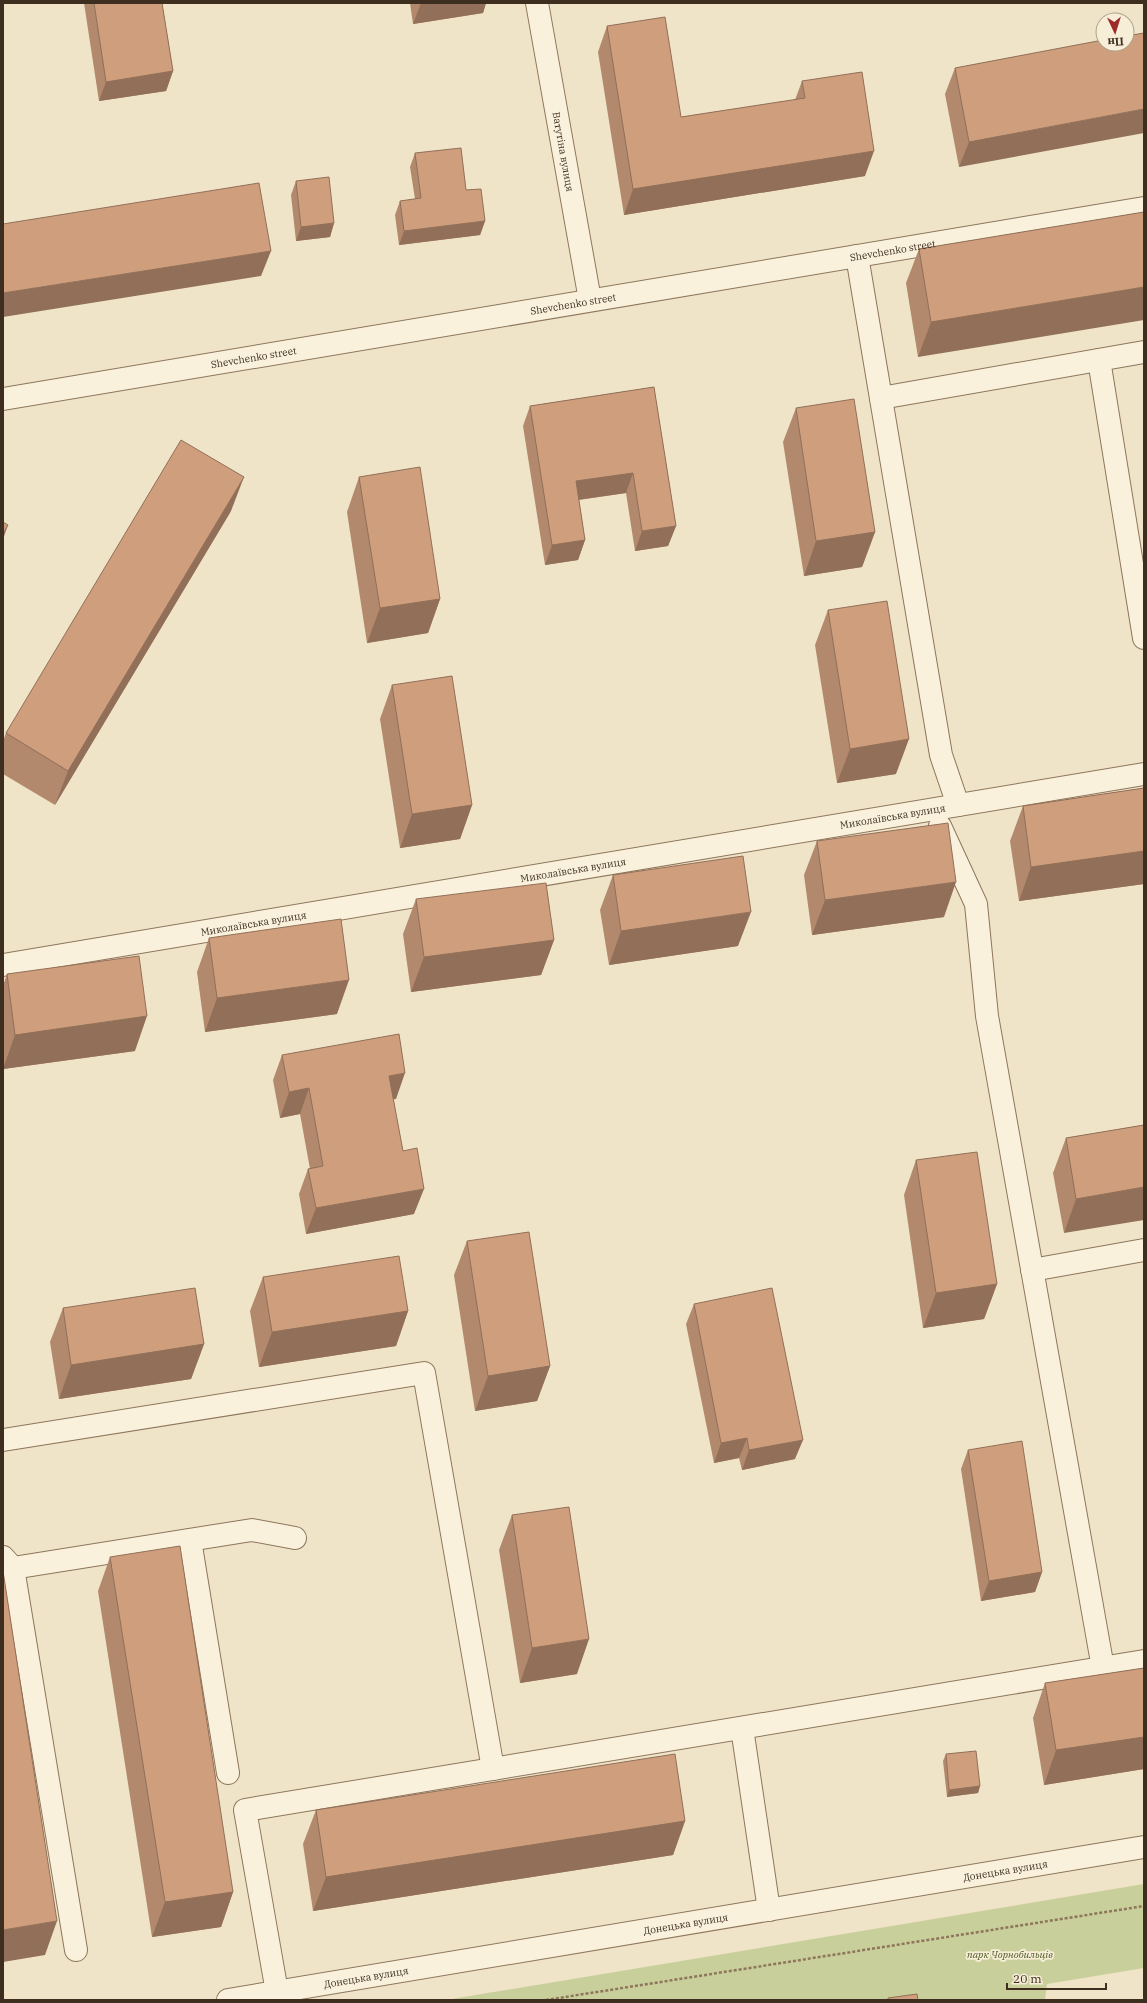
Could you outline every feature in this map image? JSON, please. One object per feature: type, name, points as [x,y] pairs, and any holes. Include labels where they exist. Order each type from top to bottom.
[{"type":"street","name":"Ватутіна вулиця","points":[[537,3],[590,300]]},
{"type":"street","name":"Shevchenko street","points":[[3,399],[1144,208]]},
{"type":"street","points":[[857,256],[941,755],[958,805]]},
{"type":"street","points":[[881,398],[1144,352]]},
{"type":"street","points":[[1099,360],[1139,571],[1144,638]]},
{"type":"street","name":"Миколаївська вулиця","points":[[3,965],[1144,774]]},
{"type":"street","points":[[932,810],[976,904],[987,1016],[1103,1668]]},
{"type":"street","points":[[1032,1270],[1144,1250]]},
{"type":"street","points":[[3,1440],[424,1373],[493,1769]]},
{"type":"street","points":[[76,1950],[8,1563],[190,1540],[252,1530],[295,1538]]},
{"type":"street","points":[[190,1540],[228,1773]]},
{"type":"street","points":[[277,1992],[245,1810],[1144,1661]]},
{"type":"street","points":[[742,1728],[769,1910]]},
{"type":"street","name":"Донецька вулиця","points":[[228,2000],[1144,1847]]},
{"type":"path","points":[[546,2000],[1144,1906]]},
{"type":"green space","name":"парк Чорнобильців","points":[[1144,1884],[1144,1968],[1047,1984],[1045,2000],[446,2000]]},
{"type":"building","points":[[94,3],[162,3],[173,71],[106,82]]},
{"type":"building","points":[[665,17],[681,117],[805,98],[802,81],[862,72],[874,151],[633,189],[607,26]]},
{"type":"building","points":[[1144,33],[1144,109],[969,142],[955,68],[1095,42],[1095,52],[1135,52],[1135,35]]},
{"type":"building","points":[[461,148],[466,190],[481,189],[485,221],[404,231],[400,201],[421,198],[415,153]]},
{"type":"building","points":[[329,177],[334,223],[301,227],[296,181]]},
{"type":"building","points":[[259,183],[271,251],[3,293],[3,224]]},
{"type":"building","points":[[1144,212],[1144,287],[931,322],[919,249]]},
{"type":"building","points":[[654,387],[676,526],[642,531],[633,473],[576,481],[585,540],[552,545],[530,406]]},
{"type":"building","points":[[854,399],[875,532],[816,541],[796,408]]},
{"type":"building","points":[[181,440],[244,477],[68,771],[6,733]]},
{"type":"building","points":[[420,467],[440,599],[380,608],[359,477]]},
{"type":"building","points":[[3,522],[8,525],[3,534]]},
{"type":"building","points":[[887,601],[909,739],[850,749],[828,610]]},
{"type":"building","points":[[452,676],[472,805],[412,814],[392,685]]},
{"type":"building","points":[[1144,788],[1144,851],[1031,867],[1023,806]]},
{"type":"building","points":[[948,823],[956,882],[825,900],[817,841]]},
{"type":"building","points":[[743,856],[751,912],[621,931],[613,875]]},
{"type":"building","points":[[546,883],[554,940],[424,957],[416,899]]},
{"type":"building","points":[[341,919],[349,980],[217,998],[209,938]]},
{"type":"building","points":[[139,956],[147,1016],[15,1035],[7,974]]},
{"type":"building","points":[[399,1034],[405,1073],[389,1076],[403,1151],[417,1148],[424,1189],[316,1208],[308,1169],[323,1166],[309,1088],[289,1092],[282,1055]]},
{"type":"building","points":[[1144,1125],[1144,1187],[1076,1199],[1066,1138]]},
{"type":"building","points":[[977,1152],[997,1284],[936,1293],[916,1160]]},
{"type":"building","points":[[529,1232],[550,1366],[488,1376],[467,1241]]},
{"type":"building","points":[[399,1256],[408,1311],[272,1332],[263,1277]]},
{"type":"building","points":[[195,1288],[204,1344],[71,1365],[63,1308]]},
{"type":"building","points":[[772,1288],[803,1440],[749,1450],[747,1438],[721,1443],[694,1304]]},
{"type":"building","points":[[1022,1441],[1042,1572],[989,1581],[968,1450]]},
{"type":"building","points":[[569,1507],[589,1639],[532,1648],[512,1515]]},
{"type":"building","points":[[180,1546],[233,1892],[165,1902],[110,1557]]},
{"type":"building","points":[[3,1571],[57,1921],[3,1930]]},
{"type":"building","points":[[1144,1668],[1144,1737],[1056,1750],[1045,1683]]},
{"type":"building","points":[[976,1751],[980,1786],[949,1790],[946,1754]]},
{"type":"building","points":[[675,1754],[685,1821],[326,1877],[316,1810]]},
{"type":"building","points":[[917,1994],[918,2000],[888,2000],[888,1998]]}]
